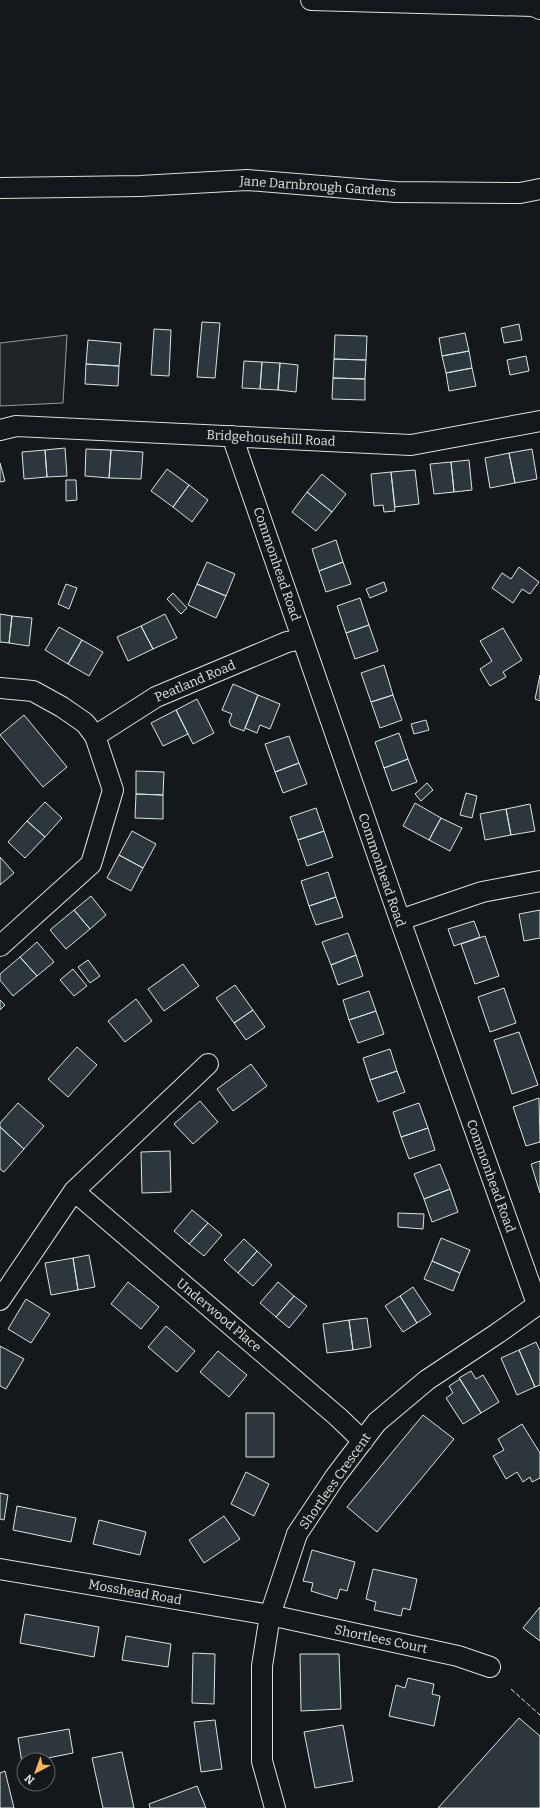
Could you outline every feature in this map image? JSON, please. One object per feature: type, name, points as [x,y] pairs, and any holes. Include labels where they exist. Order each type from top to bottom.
[{"type":"street","points":[[311,0],[462,3],[533,6],[540,9]]},
{"type":"street","name":"Jane Darnbrough Gardens","points":[[0,188],[140,186],[247,180],[396,192],[520,193],[540,189]]},
{"type":"street","name":"Bridgehousehill Road","points":[[0,430],[16,426],[411,445],[540,422]]},
{"type":"street","name":"Commonhead Road","points":[[232,436],[400,920],[539,1304]]},
{"type":"street","name":"Peatland Road","points":[[95,736],[156,697],[287,642],[302,639]]},
{"type":"street","points":[[0,688],[33,691],[62,707],[85,723],[95,736],[113,790],[91,864],[0,946]]},
{"type":"street","points":[[400,920],[482,892],[540,881]]},
{"type":"street","points":[[0,1300],[74,1191],[208,1064]]},
{"type":"street","name":"Underwood Place","points":[[74,1191],[338,1417],[363,1441]]},
{"type":"street","name":"Shortlees Crescent","points":[[275,1808],[262,1761],[262,1666],[270,1615],[297,1534],[335,1478],[377,1422],[427,1380],[539,1304]]},
{"type":"street","name":"Mosshead Road","points":[[0,1569],[270,1615]]},
{"type":"street","name":"Shortlees Court","points":[[270,1615],[458,1656],[490,1666]]},
{"type":"shaded area","points":[[67,335],[63,403],[0,406],[0,343]]},
{"type":"building","points":[[202,322],[220,323],[215,378],[197,377]]},
{"type":"building","points":[[519,324],[522,340],[504,343],[501,328]]},
{"type":"building","points":[[154,329],[171,330],[169,376],[151,375]]},
{"type":"building","points":[[465,333],[469,351],[442,356],[439,338]]},
{"type":"building","points":[[335,335],[367,336],[366,360],[334,359]]},
{"type":"building","points":[[88,340],[121,343],[119,366],[86,364]]},
{"type":"building","points":[[469,351],[472,368],[446,373],[442,356]]},
{"type":"building","points":[[526,356],[529,371],[510,375],[507,360]]},
{"type":"building","points":[[334,359],[366,360],[365,379],[333,378]]},
{"type":"building","points":[[244,361],[262,362],[260,389],[242,388]]},
{"type":"building","points":[[262,362],[280,363],[278,390],[260,389]]},
{"type":"building","points":[[280,363],[298,365],[296,392],[278,390]]},
{"type":"building","points":[[86,364],[119,366],[118,386],[85,384]]},
{"type":"building","points":[[472,368],[476,386],[449,391],[446,373]]},
{"type":"building","points":[[333,378],[365,379],[365,400],[332,399]]},
{"type":"building","points":[[65,448],[67,476],[47,477],[45,450]]},
{"type":"building","points":[[86,449],[111,450],[109,478],[85,476]]},
{"type":"building","points":[[532,449],[537,479],[515,483],[509,453]]},
{"type":"building","points":[[45,450],[47,477],[24,479],[22,452]]},
{"type":"building","points":[[111,450],[143,452],[141,479],[109,478]]},
{"type":"building","points":[[509,453],[515,483],[490,488],[485,458]]},
{"type":"building","points":[[469,460],[472,490],[454,492],[451,462]]},
{"type":"building","points":[[451,462],[454,492],[434,494],[430,464]]},
{"type":"building","points":[[0,463],[5,481],[0,482]]},
{"type":"building","points":[[167,469],[189,485],[173,507],[151,491]]},
{"type":"building","points":[[415,470],[419,504],[395,507],[391,472]]},
{"type":"building","points":[[391,472],[395,511],[384,512],[383,505],[374,506],[371,474]]},
{"type":"building","points":[[322,474],[346,494],[332,512],[307,492]]},
{"type":"building","points":[[66,480],[76,480],[77,500],[66,501]]},
{"type":"building","points":[[189,485],[208,500],[192,522],[173,507]]},
{"type":"building","points":[[307,492],[332,512],[316,531],[292,512]]},
{"type":"building","points":[[336,540],[343,562],[319,571],[312,549]]},
{"type":"building","points":[[207,562],[235,574],[226,596],[197,584]]},
{"type":"building","points":[[343,562],[351,584],[326,592],[319,571]]},
{"type":"building","points":[[519,567],[539,582],[530,594],[522,589],[513,603],[492,588],[502,573],[511,579]]},
{"type":"building","points":[[384,582],[387,591],[370,598],[366,589]]},
{"type":"building","points":[[66,584],[77,588],[69,609],[58,604]]},
{"type":"building","points":[[197,584],[226,596],[216,618],[188,605]]},
{"type":"building","points":[[173,593],[187,608],[181,614],[167,599]]},
{"type":"building","points":[[360,598],[369,625],[346,633],[337,606]]},
{"type":"building","points":[[0,614],[12,616],[9,643],[0,642]]},
{"type":"building","points":[[165,614],[177,638],[153,649],[141,626]]},
{"type":"building","points":[[12,616],[32,618],[29,646],[9,643]]},
{"type":"building","points":[[369,625],[378,651],[355,659],[346,633]]},
{"type":"building","points":[[141,626],[153,649],[128,661],[117,637]]},
{"type":"building","points":[[59,627],[82,640],[68,664],[45,650]]},
{"type":"building","points":[[503,628],[522,660],[503,672],[506,677],[490,686],[480,669],[492,661],[480,641]]},
{"type":"building","points":[[82,640],[103,652],[89,676],[68,664]]},
{"type":"building","points":[[384,665],[393,695],[371,702],[361,673]]},
{"type":"building","points":[[540,675],[540,701],[535,699]]},
{"type":"building","points":[[233,684],[258,695],[244,731],[231,726],[229,721],[232,714],[222,710]]},
{"type":"building","points":[[258,695],[280,704],[270,729],[260,725],[257,733],[245,728]]},
{"type":"building","points":[[393,695],[402,720],[380,728],[371,702]]},
{"type":"building","points":[[197,699],[214,733],[193,744],[176,710]]},
{"type":"building","points":[[176,710],[188,734],[163,746],[151,723]]},
{"type":"building","points":[[24,715],[67,767],[43,787],[0,735]]},
{"type":"building","points":[[426,720],[429,730],[414,734],[411,724]]},
{"type":"building","points":[[399,733],[408,759],[384,768],[375,742]]},
{"type":"building","points":[[289,736],[299,763],[275,772],[265,744]]},
{"type":"building","points":[[408,759],[417,782],[392,791],[384,768]]},
{"type":"building","points":[[299,763],[307,784],[283,793],[275,772]]},
{"type":"building","points":[[136,771],[164,772],[163,795],[136,794]]},
{"type":"building","points":[[427,783],[433,790],[421,801],[415,794]]},
{"type":"building","points":[[466,793],[477,796],[472,818],[460,815]]},
{"type":"building","points":[[136,794],[163,795],[163,819],[135,818]]},
{"type":"building","points":[[45,802],[62,818],[45,837],[27,821]]},
{"type":"building","points":[[415,803],[441,818],[429,840],[403,826]]},
{"type":"building","points":[[530,804],[535,831],[511,835],[506,809]]},
{"type":"building","points":[[316,808],[324,831],[298,840],[290,817]]},
{"type":"building","points":[[506,809],[511,835],[485,840],[480,814]]},
{"type":"building","points":[[441,818],[462,828],[450,851],[429,840]]},
{"type":"building","points":[[27,821],[45,837],[25,858],[8,842]]},
{"type":"building","points":[[132,831],[156,844],[143,868],[119,855]]},
{"type":"building","points":[[324,831],[333,857],[307,866],[298,840]]},
{"type":"building","points":[[119,855],[143,868],[131,891],[107,878]]},
{"type":"building","points":[[0,857],[14,873],[0,885]]},
{"type":"building","points":[[328,872],[336,897],[309,906],[301,881]]},
{"type":"building","points":[[91,896],[106,915],[90,929],[74,910]]},
{"type":"building","points":[[336,897],[343,917],[316,925],[309,906]]},
{"type":"building","points":[[74,910],[90,929],[66,949],[50,930]]},
{"type":"building","points":[[540,910],[540,938],[524,941],[519,914]]},
{"type":"building","points":[[474,921],[480,937],[454,946],[448,929]]},
{"type":"building","points":[[348,933],[356,955],[331,965],[322,942]]},
{"type":"building","points":[[485,936],[499,976],[475,984],[461,944]]},
{"type":"building","points":[[37,942],[54,962],[37,976],[20,957]]},
{"type":"building","points":[[356,955],[363,976],[338,985],[331,965]]},
{"type":"building","points":[[20,957],[37,976],[13,996],[0,980],[0,974]]},
{"type":"building","points":[[88,960],[100,976],[90,983],[78,967]]},
{"type":"building","points":[[183,964],[199,986],[164,1011],[148,989]]},
{"type":"building","points":[[73,969],[87,986],[74,996],[60,980]]},
{"type":"building","points":[[235,985],[253,1010],[234,1023],[216,998]]},
{"type":"building","points":[[504,988],[516,1023],[490,1032],[478,997]]},
{"type":"building","points":[[369,991],[376,1011],[349,1020],[343,1000]]},
{"type":"building","points":[[136,999],[152,1021],[125,1042],[108,1021]]},
{"type":"building","points":[[0,1000],[5,1005],[0,1010]]},
{"type":"building","points":[[253,1010],[265,1027],[246,1040],[234,1023]]},
{"type":"building","points":[[376,1011],[384,1034],[358,1043],[349,1020]]},
{"type":"building","points":[[519,1032],[538,1085],[512,1094],[494,1040]]},
{"type":"building","points":[[77,1047],[97,1065],[68,1097],[48,1079]]},
{"type":"building","points":[[390,1049],[397,1071],[370,1080],[363,1058]]},
{"type":"building","points":[[251,1064],[267,1086],[233,1111],[217,1089]]},
{"type":"building","points":[[397,1071],[405,1092],[378,1102],[370,1080]]},
{"type":"building","points":[[539,1098],[540,1142],[526,1146],[513,1107]]},
{"type":"building","points":[[200,1101],[218,1122],[193,1144],[174,1124]]},
{"type":"building","points":[[18,1103],[44,1126],[24,1149],[0,1127],[0,1123]]},
{"type":"building","points":[[419,1103],[428,1128],[401,1137],[393,1112]]},
{"type":"building","points":[[0,1127],[24,1149],[4,1172],[0,1169]]},
{"type":"building","points":[[428,1128],[435,1150],[409,1159],[401,1137]]},
{"type":"building","points":[[170,1151],[171,1192],[142,1193],[141,1152]]},
{"type":"building","points":[[540,1161],[540,1193],[531,1164]]},
{"type":"building","points":[[440,1164],[450,1189],[424,1199],[414,1174]]},
{"type":"building","points":[[450,1189],[458,1212],[432,1222],[424,1199]]},
{"type":"building","points":[[192,1210],[208,1223],[189,1244],[174,1231]]},
{"type":"building","points":[[398,1213],[424,1214],[423,1229],[398,1227]]},
{"type":"building","points":[[208,1223],[222,1235],[204,1256],[189,1244]]},
{"type":"building","points":[[441,1238],[470,1250],[460,1273],[432,1261]]},
{"type":"building","points":[[244,1239],[257,1251],[238,1273],[224,1260]]},
{"type":"building","points":[[257,1251],[272,1265],[253,1286],[238,1273]]},
{"type":"building","points":[[89,1255],[95,1287],[78,1290],[73,1258]]},
{"type":"building","points":[[73,1258],[78,1290],[51,1295],[45,1263]]},
{"type":"building","points":[[432,1261],[460,1273],[453,1291],[424,1279]]},
{"type":"building","points":[[128,1282],[159,1307],[141,1329],[111,1304]]},
{"type":"building","points":[[278,1282],[294,1296],[276,1317],[260,1303]]},
{"type":"building","points":[[413,1287],[431,1314],[417,1323],[400,1296]]},
{"type":"building","points":[[294,1296],[307,1306],[289,1328],[276,1317]]},
{"type":"building","points":[[400,1296],[417,1323],[403,1332],[385,1306]]},
{"type":"building","points":[[26,1299],[50,1314],[31,1343],[8,1329]]},
{"type":"building","points":[[367,1318],[371,1347],[353,1350],[349,1320]]},
{"type":"building","points":[[349,1320],[353,1350],[327,1353],[323,1324]]},
{"type":"building","points":[[166,1326],[195,1351],[177,1372],[148,1347]]},
{"type":"building","points":[[536,1342],[540,1351],[540,1385],[535,1387],[519,1350]]},
{"type":"building","points":[[0,1346],[24,1359],[6,1389],[0,1386]]},
{"type":"building","points":[[519,1350],[535,1387],[517,1395],[501,1358]]},
{"type":"building","points":[[218,1351],[247,1375],[229,1397],[200,1372]]},
{"type":"building","points":[[471,1371],[476,1379],[483,1375],[499,1402],[481,1413],[459,1378]]},
{"type":"building","points":[[460,1379],[481,1413],[463,1424],[446,1398],[453,1393],[449,1386]]},
{"type":"building","points":[[246,1413],[274,1413],[274,1457],[246,1457]]},
{"type":"building","points":[[423,1415],[454,1439],[377,1532],[347,1507]]},
{"type":"building","points":[[522,1424],[540,1453],[540,1478],[532,1482],[530,1477],[523,1482],[517,1472],[506,1479],[493,1456],[504,1450],[498,1439]]},
{"type":"building","points":[[246,1472],[269,1484],[254,1516],[231,1504]]},
{"type":"building","points":[[0,1493],[8,1495],[4,1520],[0,1519]]},
{"type":"building","points":[[17,1506],[76,1518],[71,1542],[13,1530]]},
{"type":"building","points":[[224,1516],[240,1539],[204,1563],[189,1540]]},
{"type":"building","points":[[99,1520],[146,1532],[140,1555],[93,1544]]},
{"type":"building","points":[[312,1550],[355,1562],[347,1591],[340,1589],[337,1599],[311,1591],[313,1583],[303,1581]]},
{"type":"building","points":[[373,1569],[417,1579],[410,1610],[403,1608],[401,1616],[374,1610],[376,1602],[366,1599]]},
{"type":"building","points":[[540,1607],[540,1641],[523,1628]]},
{"type":"building","points":[[25,1614],[99,1627],[94,1657],[20,1643]]},
{"type":"building","points":[[126,1636],[171,1644],[168,1667],[122,1660]]},
{"type":"building","points":[[193,1653],[215,1654],[214,1704],[192,1703]]},
{"type":"building","points":[[300,1654],[339,1654],[341,1709],[301,1711]]},
{"type":"building","points":[[408,1678],[434,1684],[432,1694],[440,1696],[434,1726],[389,1716],[396,1685],[405,1688]]},
{"type":"building","points":[[519,1718],[540,1736],[540,1808],[438,1808]]},
{"type":"building","points":[[215,1720],[222,1769],[201,1772],[194,1722]]},
{"type":"building","points":[[343,1725],[353,1781],[315,1788],[304,1732]]},
{"type":"building","points":[[69,1729],[73,1753],[56,1756],[56,1752],[20,1752],[18,1738]]},
{"type":"building","points":[[122,1752],[134,1808],[103,1808],[92,1758]]},
{"type":"building","points":[[5,1771],[14,1808],[0,1808],[0,1773]]},
{"type":"building","points":[[197,1786],[206,1808],[150,1808],[149,1804]]},
{"type":"fence","points":[[511,1689],[540,1715]]}]
